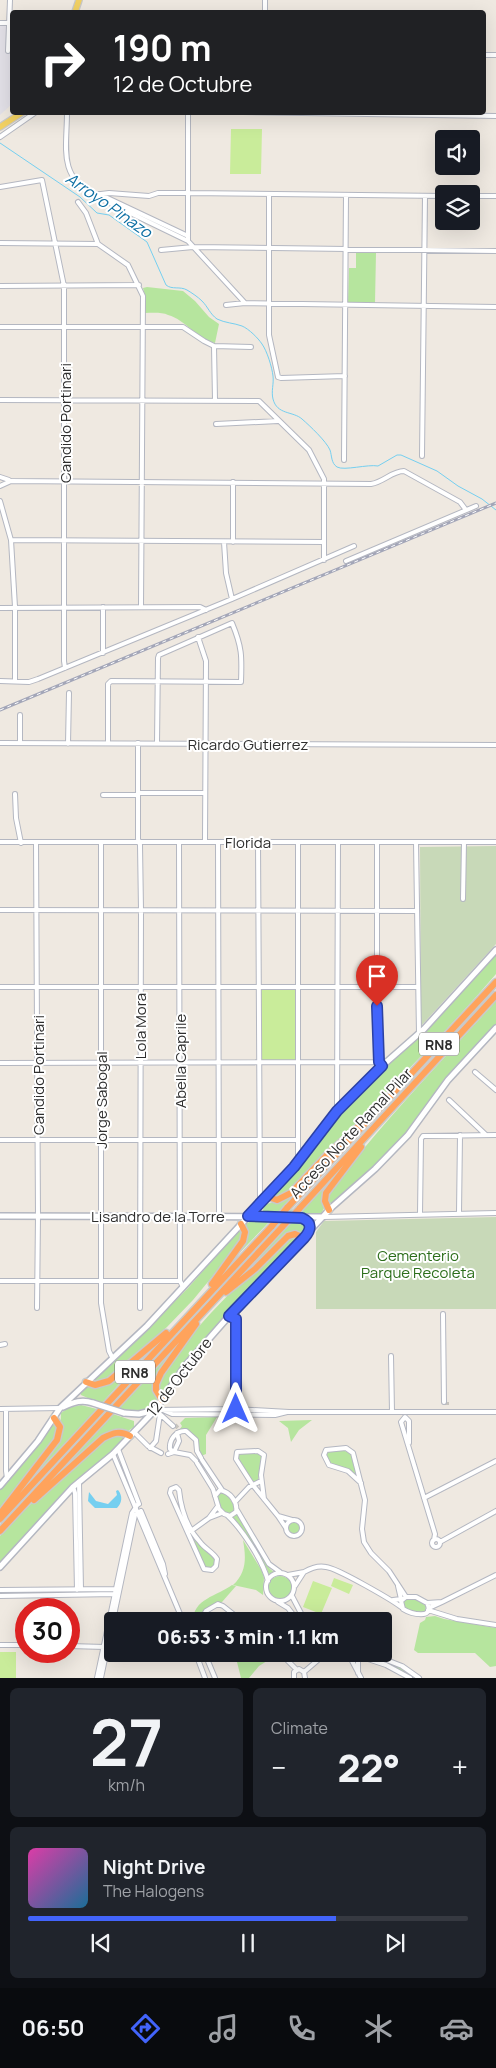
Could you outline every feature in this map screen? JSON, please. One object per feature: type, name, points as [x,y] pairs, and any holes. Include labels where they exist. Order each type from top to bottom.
[{"type":"highway","name":"Acceso Norte Ramal Pilar","points":[[0,1520],[496,982]]},
{"type":"highway","name":"Acceso Norte Ramal Pilar","points":[[2,1528],[496,994]]},
{"type":"highway","points":[[266,1196],[277,1200],[288,1195],[341,1141],[381,1106]]},
{"type":"highway","points":[[329,1210],[325,1197],[329,1188],[391,1108]]},
{"type":"highway","points":[[86,1382],[95,1385],[109,1382],[192,1310],[244,1241],[245,1232],[241,1224]]},
{"type":"highway","points":[[162,1400],[156,1391],[158,1379],[209,1305],[255,1269],[288,1236],[295,1234],[304,1238]]},
{"type":"highway","points":[[0,1514],[57,1440],[60,1427],[54,1418]]},
{"type":"highway","points":[[2,1528],[100,1441],[117,1432],[134,1432]]},
{"type":"main road","points":[[0,127],[18,115]]},
{"type":"street","points":[[8,51],[10,32]]},
{"type":"street","points":[[0,137],[32,115]]},
{"type":"street","points":[[67,115],[68,169],[81,186],[93,195],[188,238]]},
{"type":"street","points":[[188,115],[188,238]]},
{"type":"street","points":[[455,115],[496,116]]},
{"type":"street","name":"Candido Portinari","points":[[0,187],[42,180],[64,286],[64,661],[66,668]]},
{"type":"street","points":[[93,195],[150,196],[158,193],[188,193],[435,196]]},
{"type":"street","points":[[98,194],[188,238],[245,303]]},
{"type":"street","points":[[269,194],[268,304],[270,342],[279,378],[345,376]]},
{"type":"street","points":[[344,460],[346,195]]},
{"type":"street","points":[[422,456],[425,196]]},
{"type":"street","points":[[480,196],[496,196]]},
{"type":"street","points":[[78,202],[86,213],[98,244]]},
{"type":"street","points":[[0,243],[56,242],[98,244],[128,265],[139,285],[143,296],[140,607]]},
{"type":"street","points":[[161,250],[194,247],[496,251]]},
{"type":"street","points":[[0,286],[139,285]]},
{"type":"street","points":[[226,305],[245,303],[496,307]]},
{"type":"street","points":[[0,327],[187,328],[204,342],[214,346],[251,347]]},
{"type":"street","points":[[214,346],[215,400]]},
{"type":"street","points":[[0,400],[259,400],[312,453],[325,483],[324,560]]},
{"type":"street","points":[[216,424],[278,421]]},
{"type":"street","points":[[0,477],[11,481],[375,483],[401,470],[460,502],[466,510]]},
{"type":"street","points":[[0,486],[11,481]]},
{"type":"street","points":[[232,542],[233,482]]},
{"type":"street","points":[[0,502],[12,540],[15,607],[15,681]]},
{"type":"street","points":[[346,561],[476,506]]},
{"type":"street","points":[[0,512],[5,516]]},
{"type":"street","points":[[12,540],[324,542]]},
{"type":"street","points":[[224,542],[226,572],[232,599]]},
{"type":"street","points":[[0,681],[34,680],[66,668],[354,546]]},
{"type":"street","points":[[103,607],[103,653]]},
{"type":"street","points":[[0,608],[200,607],[206,610]]},
{"type":"street","points":[[108,743],[108,684],[111,681],[158,682],[241,682],[241,644],[232,623],[159,655],[158,682],[157,743]]},
{"type":"street","points":[[198,637],[206,661],[204,744],[205,842]]},
{"type":"street","points":[[68,744],[69,693]]},
{"type":"street","points":[[20,715],[20,743]]},
{"type":"street","name":"Ricardo Gutierrez","points":[[0,743],[496,745]]},
{"type":"street","name":"Lola Mora","points":[[138,743],[141,910],[140,1308]]},
{"type":"street","points":[[103,795],[204,793]]},
{"type":"street","points":[[15,794],[16,818],[21,843]]},
{"type":"street","name":"Florida","points":[[0,842],[496,842]]},
{"type":"street","name":"Jorge Sabogal","points":[[101,842],[101,1306],[109,1351],[112,1357]]},
{"type":"street","name":"Abella Caprile","points":[[179,842],[180,1216],[182,1284]]},
{"type":"street","points":[[218,842],[219,1216]]},
{"type":"street","points":[[258,842],[258,1140],[260,1211],[266,1216]]},
{"type":"street","points":[[298,842],[298,1163]]},
{"type":"street","points":[[337,1111],[338,842]]},
{"type":"street","points":[[377,842],[377,987],[380,1064]]},
{"type":"street","points":[[416,842],[419,1034]]},
{"type":"street","points":[[463,900],[464,842]]},
{"type":"street","name":"Candido Portinari","points":[[36,843],[38,987],[37,1308]]},
{"type":"street","points":[[0,910],[416,911]]},
{"type":"street","points":[[0,1486],[38,1441],[60,1408],[147,1326],[182,1284],[298,1163],[337,1111],[380,1064],[419,1034],[496,950]]},
{"type":"street","points":[[0,987],[417,987]]},
{"type":"street","name":"12 de Octubre","points":[[0,1567],[73,1488],[115,1452],[155,1410],[185,1366],[229,1316],[329,1210],[376,1169],[408,1135],[448,1080],[496,1028]]},
{"type":"street","points":[[0,1063],[380,1064]]},
{"type":"street","points":[[475,1072],[496,1090]]},
{"type":"street","points":[[449,1100],[486,1135]]},
{"type":"street","points":[[460,1135],[460,1213]]},
{"type":"street","points":[[420,1214],[423,1136],[496,1135]]},
{"type":"street","points":[[0,1140],[298,1140]]},
{"type":"street","name":"Lisandro de la Torre","points":[[0,1216],[266,1216],[302,1218],[496,1213]]},
{"type":"street","points":[[302,1218],[309,1223],[309,1231]]},
{"type":"street","points":[[0,1281],[140,1281],[182,1284]]},
{"type":"street","points":[[443,1314],[444,1396],[446,1412]]},
{"type":"street","points":[[229,1316],[236,1319],[236,1409]]},
{"type":"street","points":[[391,1356],[392,1412]]},
{"type":"street","points":[[78,1390],[81,1397],[85,1400],[131,1415],[155,1410],[174,1426]]},
{"type":"street","points":[[0,1409],[60,1408],[85,1400]]},
{"type":"street","points":[[6,1409],[7,1478]]},
{"type":"street","points":[[162,1414],[236,1409],[289,1412],[496,1412]]},
{"type":"street","points":[[162,1414],[275,1415],[289,1412]]},
{"type":"street","points":[[150,1448],[156,1441],[162,1414]]},
{"type":"street","points":[[131,1415],[136,1420],[134,1432],[150,1448],[161,1454]]},
{"type":"street","points":[[409,1442],[409,1421],[405,1417],[401,1422],[409,1442],[435,1534],[432,1543],[434,1547],[438,1547],[440,1542],[496,1512]]},
{"type":"street","points":[[179,1431],[194,1437],[197,1443],[196,1449],[190,1455]]},
{"type":"street","points":[[174,1452],[179,1441],[179,1431]]},
{"type":"street","points":[[174,1452],[170,1449],[169,1444],[179,1431]]},
{"type":"street","points":[[361,1483],[348,1471],[329,1465],[324,1455],[326,1450],[346,1448],[352,1451],[361,1483],[365,1503],[362,1526],[364,1542],[370,1553],[389,1571],[398,1586],[404,1598],[402,1608]]},
{"type":"street","points":[[196,1449],[222,1490],[231,1496],[235,1502],[237,1510],[269,1564],[293,1580],[295,1588]]},
{"type":"street","points":[[115,1452],[179,1612]]},
{"type":"street","points":[[168,1454],[174,1452],[190,1455],[196,1462],[215,1496],[218,1506],[236,1526],[265,1571],[268,1580],[267,1593],[291,1612]]},
{"type":"street","points":[[264,1499],[262,1481],[263,1453],[238,1452],[236,1459],[252,1484],[264,1499],[278,1516],[289,1534],[294,1535],[301,1531],[301,1524],[297,1520],[278,1516]]},
{"type":"street","points":[[424,1498],[496,1461]]},
{"type":"street","points":[[235,1502],[252,1484],[262,1481]]},
{"type":"street","points":[[79,1482],[79,1592]]},
{"type":"street","points":[[73,1488],[75,1493],[79,1592]]},
{"type":"street","points":[[173,1488],[179,1490],[181,1506],[192,1530],[201,1544],[216,1557],[217,1564],[213,1569],[205,1570],[201,1565],[170,1493],[173,1488]]},
{"type":"street","points":[[215,1496],[218,1491],[222,1490]]},
{"type":"street","points":[[231,1496],[244,1491]]},
{"type":"street","points":[[126,1550],[132,1513],[137,1505]]},
{"type":"street","points":[[187,1534],[209,1518],[218,1506]]},
{"type":"street","points":[[209,1518],[225,1514],[232,1516],[237,1510]]},
{"type":"street","points":[[112,1612],[135,1516],[139,1512]]},
{"type":"street","points":[[287,1529],[287,1525],[292,1520]]},
{"type":"street","points":[[434,1540],[440,1542]]},
{"type":"street","points":[[268,1580],[274,1575],[304,1572],[317,1566],[328,1567],[392,1600],[416,1615],[425,1614],[428,1609],[496,1575]]},
{"type":"street","points":[[276,1601],[285,1601],[292,1596],[298,1580],[304,1572]]},
{"type":"street","points":[[0,1590],[116,1592]]},
{"type":"street","points":[[10,1590],[10,1596]]},
{"type":"street","points":[[0,1596],[79,1592]]},
{"type":"street","points":[[292,1596],[300,1612]]},
{"type":"street","points":[[392,1600],[416,1598],[427,1603],[442,1602]]},
{"type":"street","points":[[427,1603],[428,1609]]},
{"type":"street","points":[[205,1612],[218,1604],[231,1612]]},
{"type":"street","points":[[428,1609],[457,1619],[496,1625]]},
{"type":"street","points":[[0,1645],[15,1645]]},
{"type":"street","points":[[80,1647],[104,1648]]},
{"type":"street","points":[[97,1678],[104,1652]]},
{"type":"street","points":[[101,1678],[104,1656]]},
{"type":"street","points":[[199,1662],[205,1678]]},
{"type":"street","points":[[208,1662],[214,1678]]},
{"type":"street","points":[[291,1662],[297,1670],[304,1672]]},
{"type":"street","points":[[304,1672],[316,1662]]},
{"type":"street","points":[[352,1662],[361,1678]]},
{"type":"street","points":[[358,1673],[359,1662]]},
{"type":"street","points":[[378,1662],[410,1678]]},
{"type":"street","points":[[392,1662],[402,1666],[419,1678]]},
{"type":"street","points":[[294,1678],[297,1670]]},
{"type":"street","points":[[304,1672],[305,1678]]},
{"type":"shaded area","points":[[0,26],[10,26],[10,106],[0,115]]},
{"type":"green space","points":[[231,129],[262,129],[261,174],[230,174]]},
{"type":"green space","points":[[356,253],[376,253],[375,303],[348,303],[349,268],[356,268]]},
{"type":"green space","points":[[143,288],[183,291],[209,317],[219,324],[215,343],[203,338],[174,317],[163,313],[145,313]]},
{"type":"green space","points":[[496,846],[496,944],[421,1026],[420,847]]},
{"type":"green space","points":[[496,954],[496,974],[471,1003],[283,1196],[272,1197],[272,1194],[295,1171],[333,1118]]},
{"type":"green space","points":[[261,989],[297,989],[296,1062],[260,1061]]},
{"type":"green space","points":[[496,1001],[496,1026],[445,1081],[415,1124],[372,1170],[332,1203],[326,1201],[335,1182],[346,1169]]},
{"type":"green space","points":[[342,1167],[323,1199],[324,1208],[321,1214],[267,1214],[263,1211],[264,1204],[278,1202],[315,1172],[282,1209],[303,1210]]},
{"type":"green space","name":"Cementerio Parque Recoleta","points":[[496,1217],[496,1309],[316,1309],[316,1232],[324,1221]]},
{"type":"green space","points":[[251,1221],[270,1221],[227,1266],[246,1230],[246,1224]]},
{"type":"green space","points":[[292,1221],[305,1223],[306,1230],[285,1235],[260,1261],[243,1275]]},
{"type":"green space","points":[[237,1232],[242,1232],[240,1243],[193,1300],[167,1327],[108,1379],[93,1382],[92,1380],[188,1288]]},
{"type":"green space","points":[[290,1236],[298,1237],[298,1239],[185,1361],[163,1394],[160,1394],[158,1384],[186,1343],[218,1305]]},
{"type":"green space","points":[[186,1337],[161,1375],[158,1383],[157,1401],[153,1406],[139,1412],[117,1409]]},
{"type":"green space","points":[[150,1350],[101,1404],[81,1395],[80,1392],[86,1387],[99,1387],[115,1380]]},
{"type":"green space","points":[[81,1405],[97,1409],[21,1490],[48,1457],[60,1436],[61,1413],[68,1408]]},
{"type":"green space","points":[[113,1414],[134,1421],[134,1427],[128,1431],[119,1430],[61,1471]]},
{"type":"green space","points":[[217,1417],[206,1435],[206,1454],[201,1456],[196,1438],[191,1433],[180,1429],[182,1426],[180,1423],[185,1418]]},
{"type":"green space","points":[[312,1420],[299,1430],[291,1442],[288,1428],[279,1421]]},
{"type":"green space","points":[[53,1424],[56,1424],[58,1433],[0,1510],[0,1489],[39,1445]]},
{"type":"green space","points":[[122,1435],[124,1437],[123,1443],[49,1511],[0,1563],[0,1536],[22,1512],[99,1443],[106,1438]]},
{"type":"green space","points":[[343,1450],[351,1454],[356,1475],[336,1468],[329,1462],[327,1452]]},
{"type":"green space","points":[[260,1453],[263,1455],[258,1481],[252,1481],[237,1458],[237,1454]]},
{"type":"green space","points":[[221,1492],[228,1496],[235,1507],[232,1514],[221,1509],[218,1503],[216,1498]]},
{"type":"green space","points":[[237,1514],[270,1569],[274,1572],[269,1576],[267,1569],[231,1517]]},
{"type":"green space","points":[[292,1522],[296,1522],[300,1528],[296,1534],[292,1534],[288,1530],[288,1526]]},
{"type":"green space","points":[[190,1534],[216,1560],[216,1564],[211,1569],[204,1567]]},
{"type":"green space","points":[[243,1540],[262,1571],[264,1578],[263,1595],[256,1590],[233,1585],[243,1570],[245,1552]]},
{"type":"green space","points":[[280,1576],[289,1579],[292,1588],[289,1597],[280,1600],[271,1597],[268,1588],[271,1579]]},
{"type":"green space","points":[[334,1578],[353,1585],[349,1594],[331,1586]]},
{"type":"green space","points":[[313,1581],[332,1588],[322,1612],[316,1612],[303,1607]]},
{"type":"green space","points":[[232,1585],[236,1586],[222,1602],[206,1609],[204,1612],[195,1612],[201,1603]]},
{"type":"green space","points":[[407,1598],[418,1600],[426,1606],[425,1612],[421,1614],[405,1609],[403,1601]]},
{"type":"green space","points":[[435,1616],[496,1628],[496,1666],[490,1667],[475,1653],[418,1653],[414,1650],[420,1623],[426,1617]]},
{"type":"green space","points":[[0,1652],[15,1652],[16,1678],[0,1678]]},
{"type":"green space","points":[[237,1662],[265,1662],[259,1666],[249,1678],[241,1678]]},
{"type":"green space","points":[[381,1662],[390,1662],[415,1678]]},
{"type":"water","points":[[118,1490],[121,1499],[117,1508],[95,1508],[88,1501],[89,1492],[96,1501],[108,1504],[117,1495],[116,1491]]},
{"type":"waterway","name":"Arroyo Pinazo","points":[[0,143],[80,197],[97,213],[109,215],[147,242],[166,285],[182,288],[195,295],[217,319],[248,329],[262,344],[269,359],[273,376],[272,396],[275,404],[278,408],[298,416],[318,434],[328,446],[337,467],[378,466],[397,455],[401,455],[437,471],[496,510]]},
{"type":"tunnel","points":[[175,1425],[179,1429]]},
{"type":"railway","points":[[0,710],[496,503]]},
{"type":"route","points":[[236,1409],[236,1319],[229,1316],[304,1238],[310,1227],[308,1221],[302,1218],[248,1216],[294,1167],[337,1111],[382,1066],[379,1062],[377,1006]]}]
